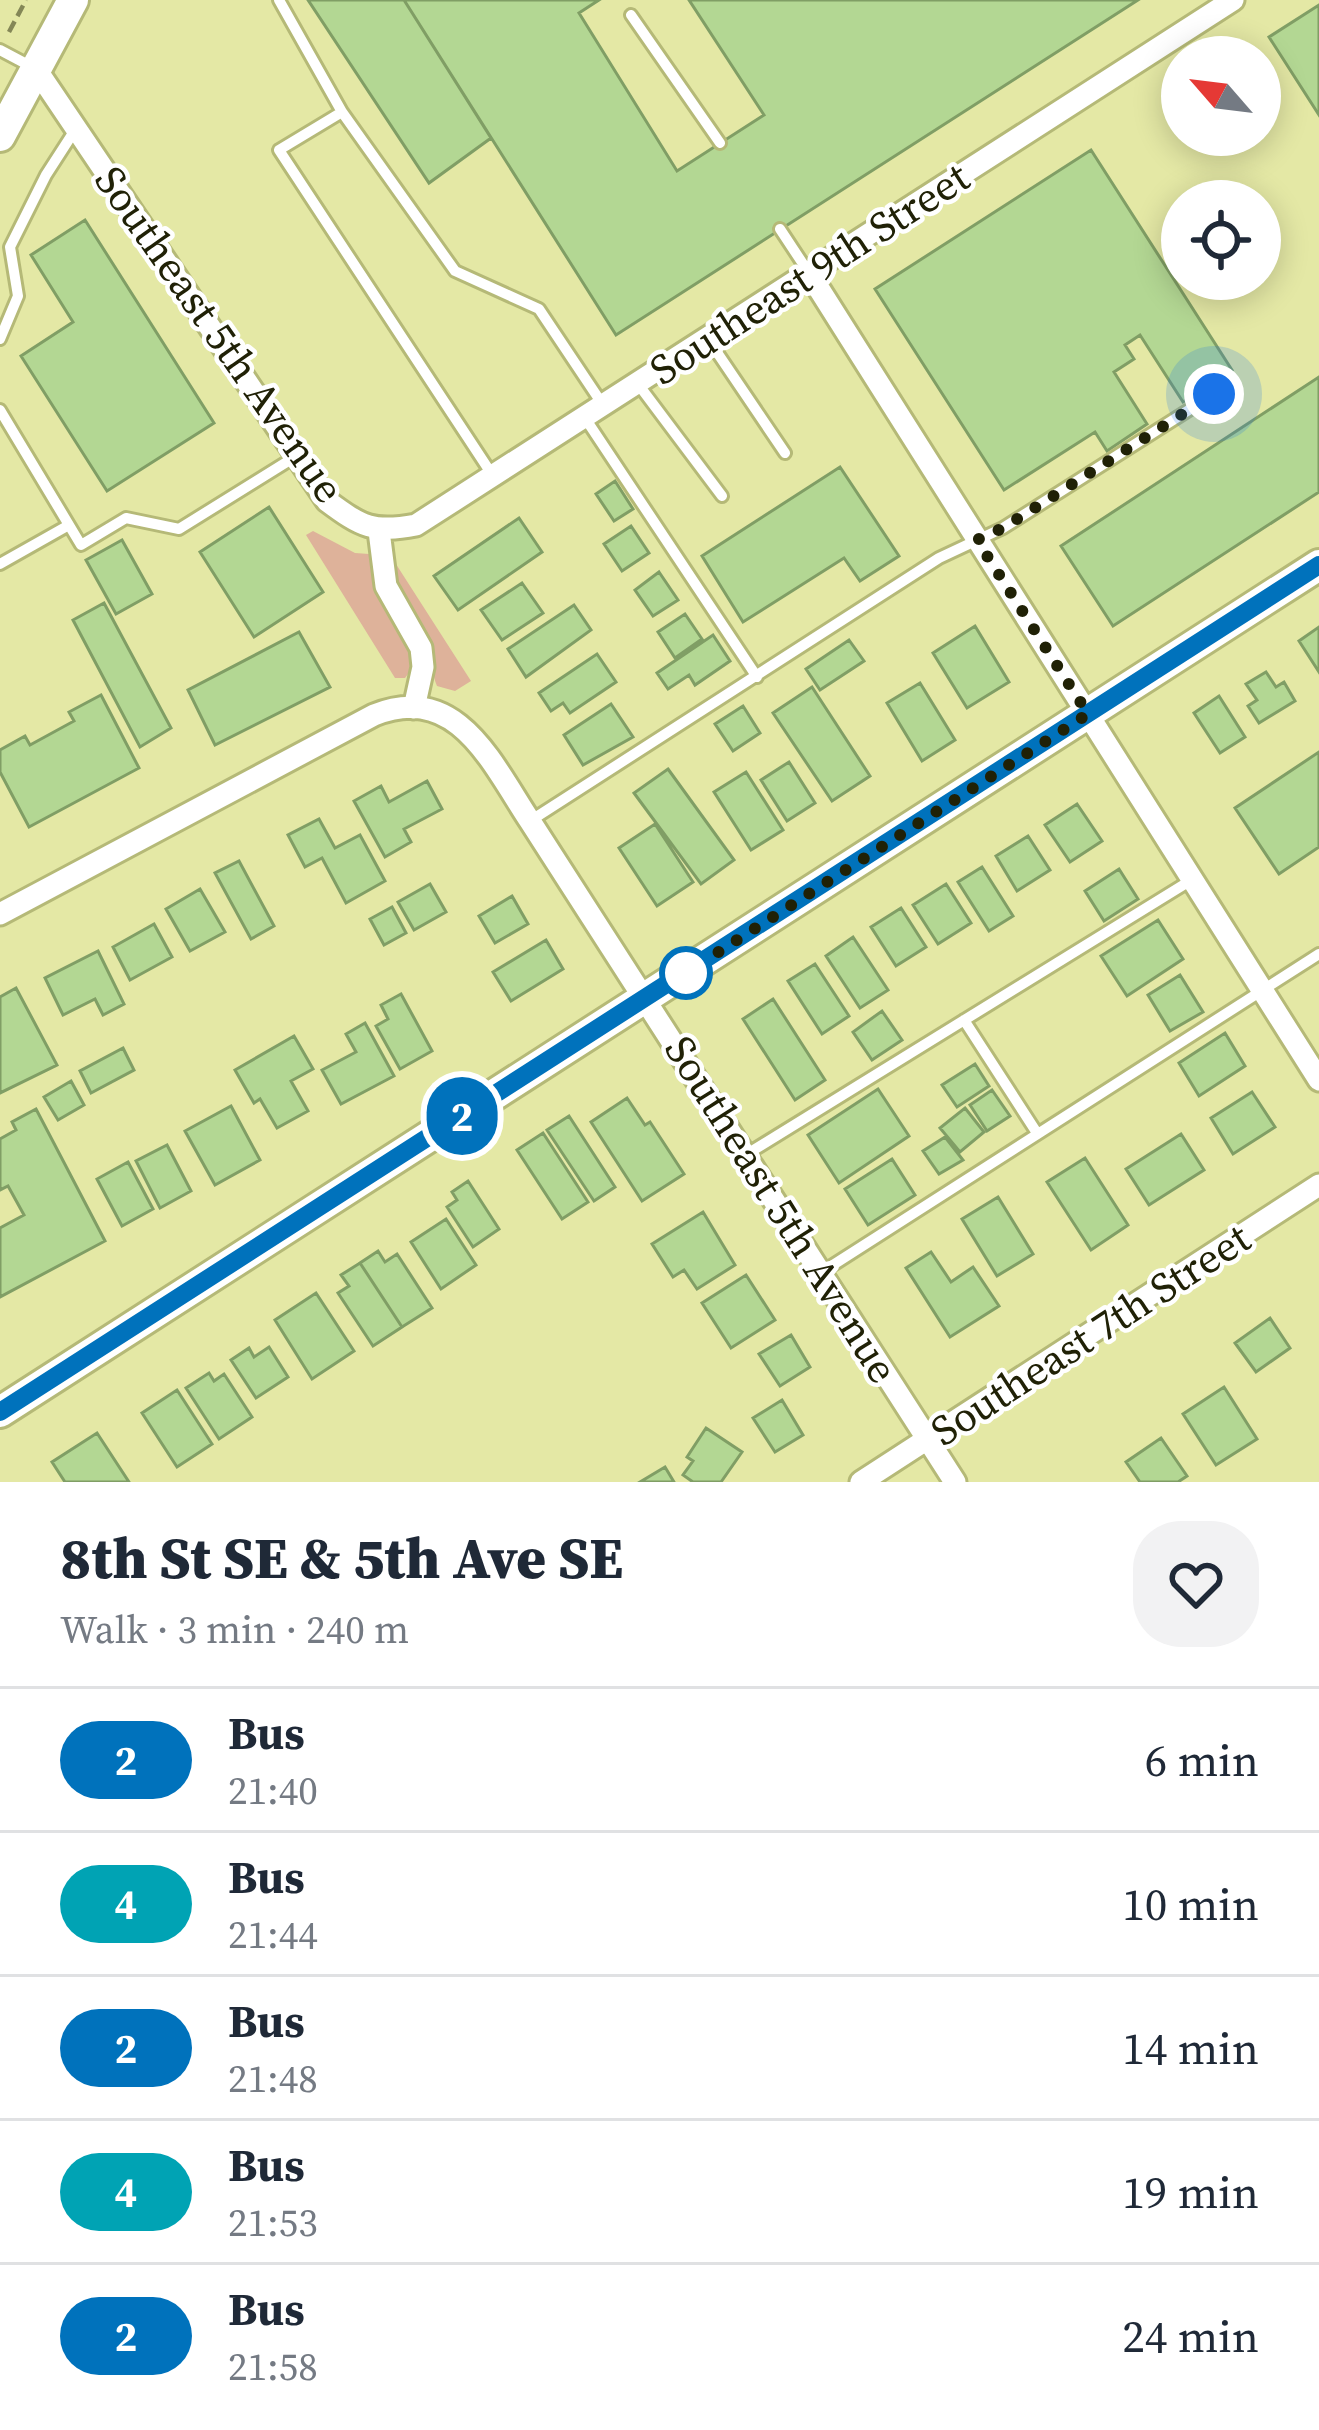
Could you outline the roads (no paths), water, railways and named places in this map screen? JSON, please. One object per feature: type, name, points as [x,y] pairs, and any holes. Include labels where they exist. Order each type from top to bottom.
[{"type":"street","points":[[0,136],[73,0]]},
{"type":"street","name":"Southeast 9th Street","points":[[379,531],[416,525],[1233,0]]},
{"type":"street","name":"Southeast 5th Avenue","points":[[36,69],[327,501],[357,523],[379,531],[386,586],[421,648],[423,668],[414,708],[443,712],[472,735],[647,998],[955,1482]]},
{"type":"street","points":[[809,274],[1319,1080]]},
{"type":"street","points":[[0,1412],[1319,565]]},
{"type":"street","points":[[0,914],[374,715],[399,705],[414,708]]},
{"type":"street","name":"Southeast 7th Street","points":[[861,1482],[1319,1186]]},
{"type":"lane","points":[[280,0],[342,112],[455,272],[539,309],[594,412],[758,677]]},
{"type":"lane","points":[[631,15],[720,143]]},
{"type":"lane","points":[[0,50],[36,69]]},
{"type":"lane","points":[[342,112],[279,150],[493,476]]},
{"type":"lane","points":[[0,339],[18,296],[10,247],[46,175],[77,127]]},
{"type":"lane","points":[[780,229],[809,274]]},
{"type":"lane","points":[[707,339],[785,452]]},
{"type":"lane","points":[[638,384],[722,496]]},
{"type":"lane","points":[[530,820],[939,558],[1003,528],[1214,394]]},
{"type":"lane","points":[[0,410],[81,545],[126,518],[179,529],[298,455]]},
{"type":"lane","points":[[0,565],[69,525]]},
{"type":"lane","points":[[747,1154],[1193,879]]},
{"type":"lane","points":[[822,1272],[1319,954]]},
{"type":"lane","points":[[964,1020],[1037,1133]]}]
